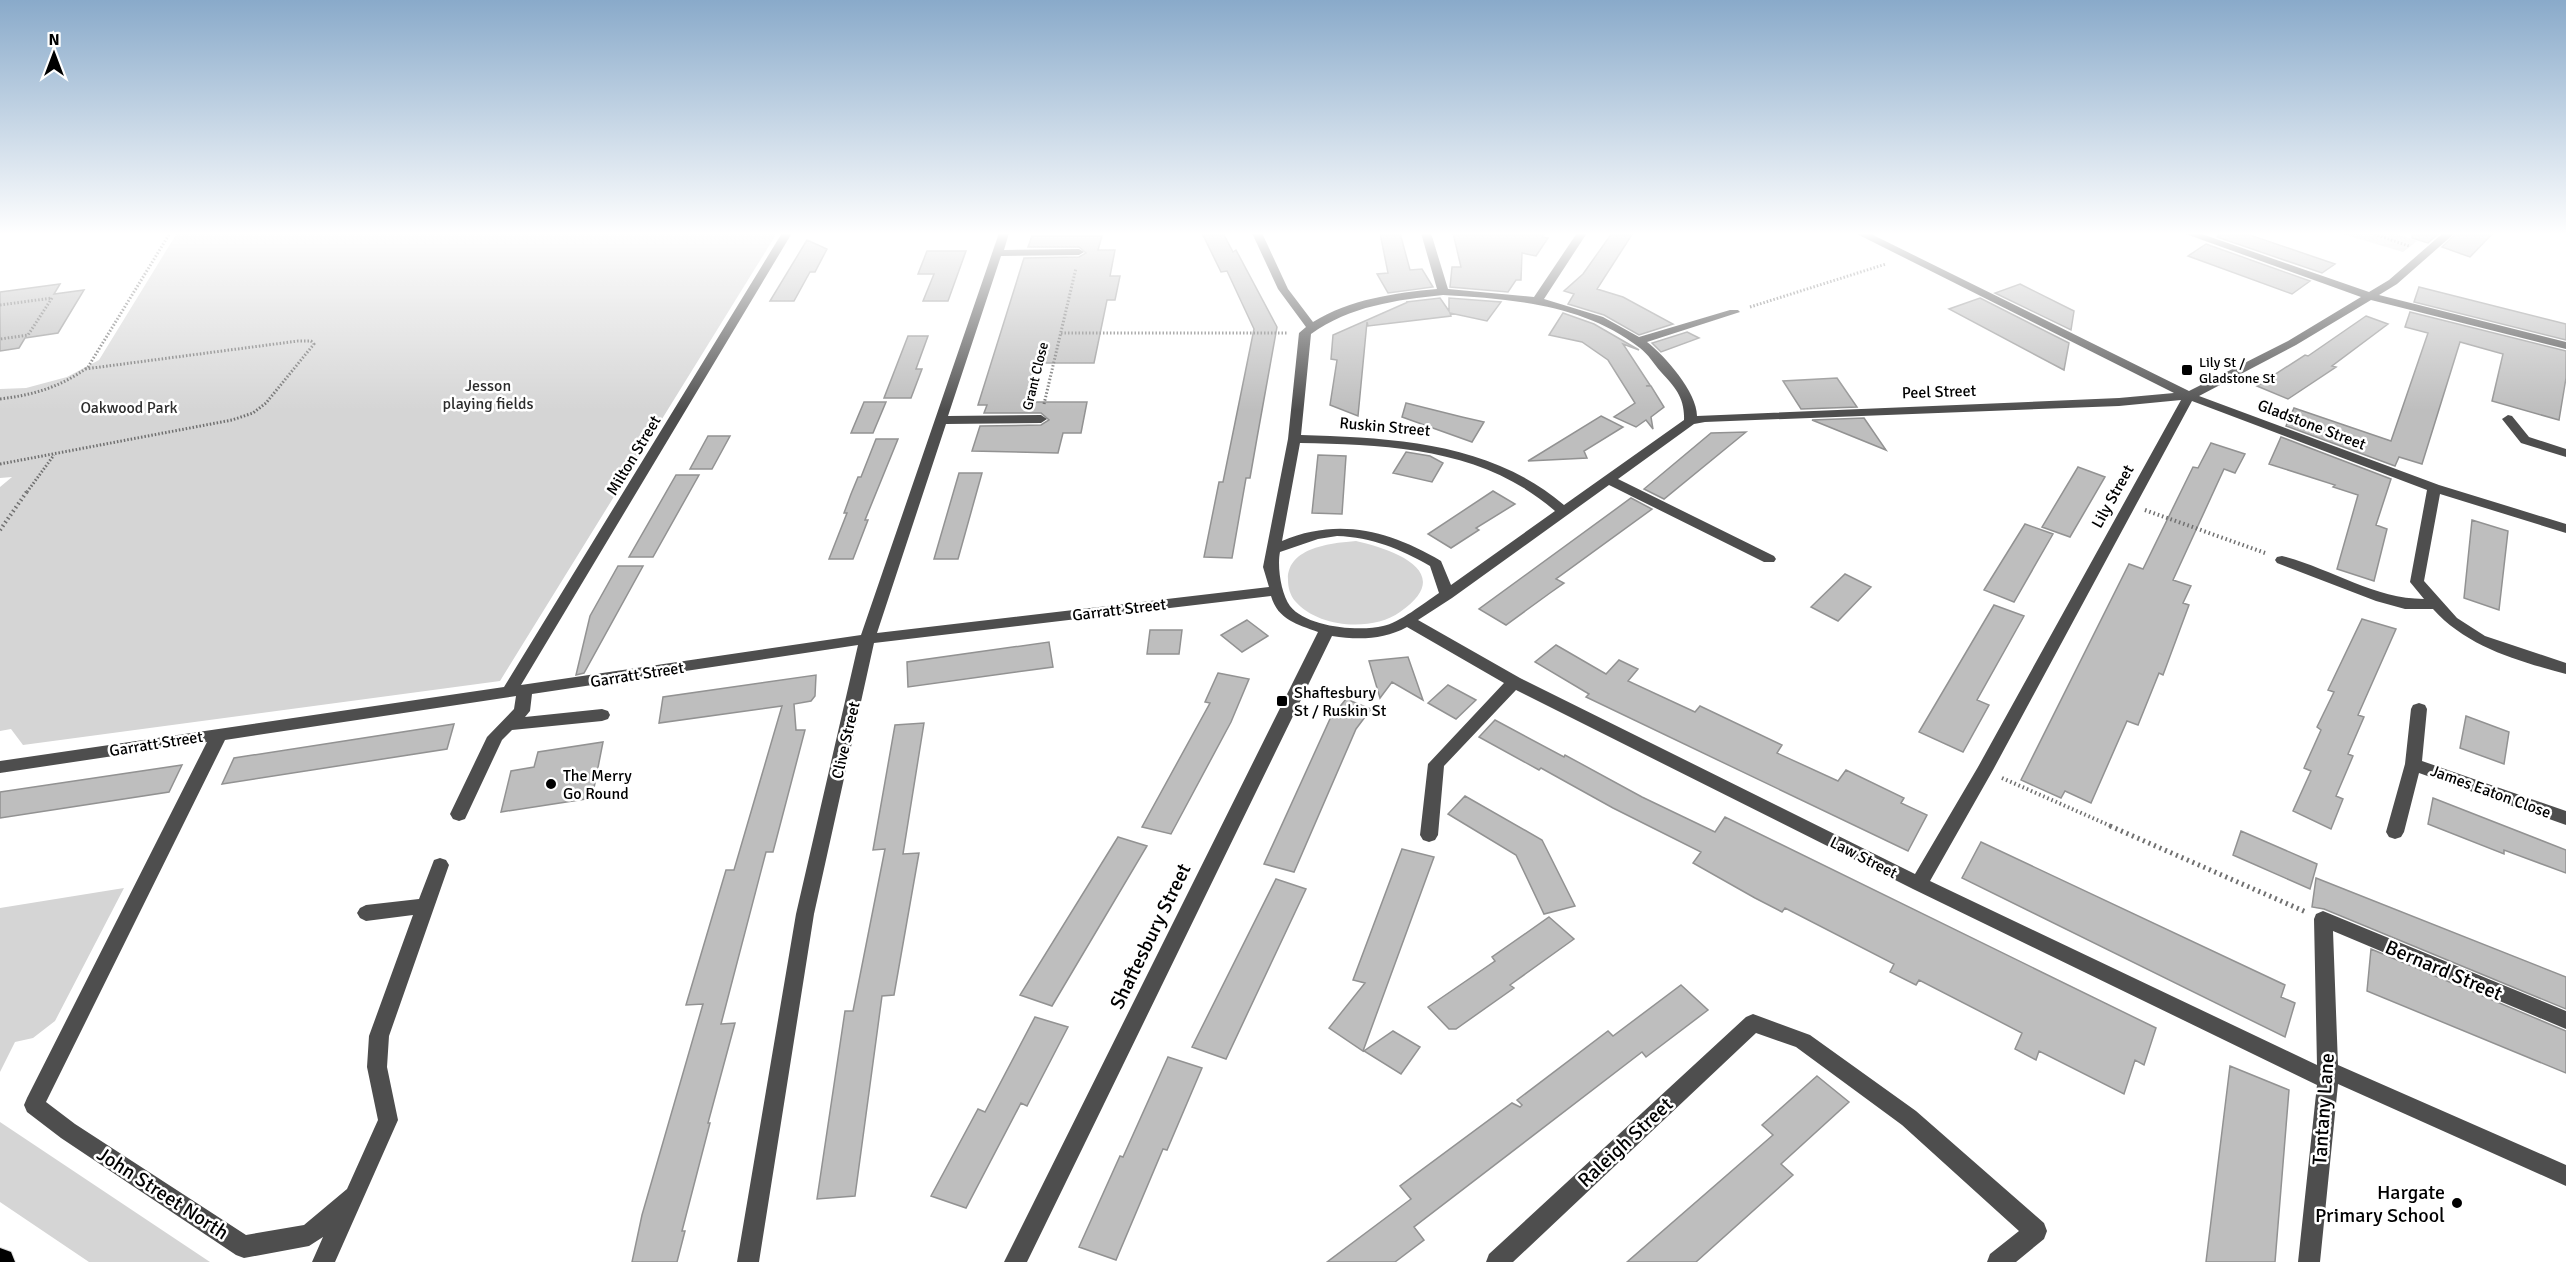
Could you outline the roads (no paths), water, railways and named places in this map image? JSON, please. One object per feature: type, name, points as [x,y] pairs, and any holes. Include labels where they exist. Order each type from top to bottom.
[{"type":"street","name":"Milton Street","points":[[508,693],[751,292]]},
{"type":"street","name":"Clive Street","points":[[748,1262],[805,914],[867,639],[984,292]]},
{"type":"street","points":[[1285,292],[1309,331],[1294,439],[1270,567],[1275,591],[1282,607],[1294,618],[1327,630],[1355,634],[1388,631],[1447,595],[1690,421],[1692,405],[1679,385],[1647,348],[1627,333],[1587,315],[1538,300],[1507,295],[1443,292],[1394,297],[1337,314],[1309,331]]},
{"type":"street","points":[[1538,300],[1543,292]]},
{"type":"street","name":"Gladstone Street","points":[[1977,292],[2189,396],[2434,488],[2566,529]]},
{"type":"street","points":[[2358,292],[2566,346]]},
{"type":"street","points":[[2189,396],[2292,343],[2377,292]]},
{"type":"street","points":[[1638,341],[1734,312]]},
{"type":"street","name":"Peel Street","points":[[1690,421],[1705,418],[1766,415],[2119,402],[2189,396]]},
{"type":"street","name":"Lily Street","points":[[1919,884],[1985,770],[2128,504],[2189,396]]},
{"type":"street","name":"Grant Close","points":[[941,420],[1041,419]]},
{"type":"street","points":[[2508,419],[2525,440],[2566,453]]},
{"type":"street","name":"Ruskin Street","points":[[1294,439],[1363,441],[1431,447],[1492,466],[1531,486],[1564,512]]},
{"type":"street","points":[[1609,480],[1769,559]]},
{"type":"street","points":[[2434,488],[2417,582],[2452,621],[2480,640],[2566,669]]},
{"type":"street","points":[[1273,550],[1296,539],[1333,533],[1365,533],[1392,539],[1436,564],[1447,595]]},
{"type":"street","points":[[2282,560],[2381,598],[2405,604],[2436,604]]},
{"type":"street","name":"Garratt Street","points":[[0,767],[867,639],[1275,591]]},
{"type":"street","name":"Law Street","points":[[1407,620],[1514,682],[1919,884],[2328,1075],[2566,1176]]},
{"type":"street","name":"Shaftesbury Street","points":[[1015,1262],[1327,630]]},
{"type":"street","points":[[1429,835],[1436,764],[1514,682]]},
{"type":"street","points":[[459,814],[495,736],[522,711],[525,691]]},
{"type":"street","points":[[2413,764],[2419,709]]},
{"type":"street","points":[[507,725],[602,715]]},
{"type":"street","name":"John Street North","points":[[220,733],[34,1104],[68,1131],[244,1247],[309,1235],[356,1196],[387,1120],[377,1067],[379,1036],[440,865]]},
{"type":"street","name":"James Eaton Close","points":[[2395,831],[2413,764],[2566,818]]},
{"type":"street","points":[[366,913],[425,906]]},
{"type":"street","name":"Tantany Lane","points":[[2309,1262],[2328,1075],[2323,919]]},
{"type":"street","name":"Bernard Street","points":[[2323,919],[2566,1020]]},
{"type":"street","name":"Raleigh Street","points":[[1497,1262],[1753,1023],[1803,1041],[1909,1118],[2036,1231],[1998,1262]]},
{"type":"street","points":[[323,1262],[356,1196]]},
{"type":"place","name":"Lily St / Gladstone St","points":[[2187,370]]},
{"type":"place","name":"Shaftesbury St / Ruskin St","points":[[1282,701]]},
{"type":"place","name":"The Merry Go Round","points":[[551,784]]},
{"type":"place","name":"Hargate Primary School","points":[[2457,1203]]},
{"type":"park label","name":"Jesson playing fields","points":[[488,394]]},
{"type":"park label","name":"Oakwood Park","points":[[129,407]]}]
